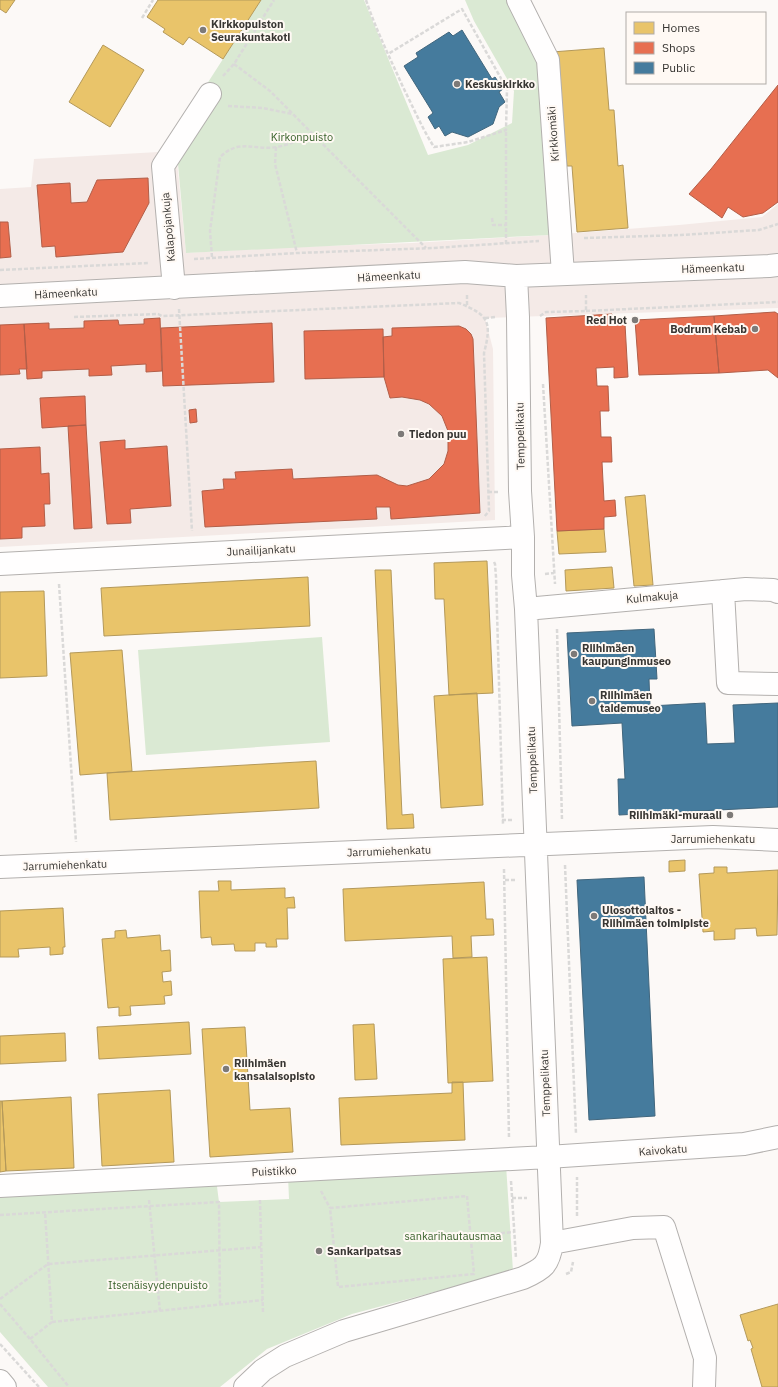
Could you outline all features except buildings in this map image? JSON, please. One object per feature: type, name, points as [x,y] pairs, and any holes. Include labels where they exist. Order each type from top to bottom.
[{"type":"street","name":"Kirkkomäki","points":[[518,0],[548,60],[563,274]]},
{"type":"street","name":"Kalapojankuja","points":[[174,288],[163,166],[206,100]]},
{"type":"street","name":"Hämeenkatu","points":[[0,296],[465,272],[516,276],[778,265]]},
{"type":"street","name":"Temppelikatu","points":[[516,276],[523,575],[526,609],[552,1243]]},
{"type":"street","name":"Junailijankatu","points":[[0,564],[523,537]]},
{"type":"street","name":"Kulmakuja","points":[[526,609],[759,588],[778,592]]},
{"type":"street","points":[[723,591],[728,683],[778,684]]},
{"type":"street","name":"Jarrumiehenkatu","points":[[0,867],[713,837],[778,840]]},
{"type":"street","name":"Kaivokatu","points":[[548,1157],[744,1144],[778,1137]]},
{"type":"street","name":"Puistikko","points":[[0,1186],[548,1157]]},
{"type":"street","points":[[245,1387],[264,1370],[285,1356],[344,1331],[523,1278],[535,1273],[544,1266],[550,1255],[552,1243],[633,1228],[664,1227],[705,1358],[704,1387]]},
{"type":"street","points":[[0,1381],[5,1387]]},
{"type":"path","points":[[142,18],[153,0]]},
{"type":"path","points":[[226,72],[234,64],[274,0]]},
{"type":"path","points":[[366,0],[373,22],[425,133],[434,146],[468,142],[506,130]]},
{"type":"path","points":[[388,54],[462,9],[507,89],[506,244]]},
{"type":"path","points":[[234,64],[270,91],[426,248]]},
{"type":"path","points":[[206,100],[293,114]]},
{"type":"path","points":[[212,258],[210,231],[220,157],[228,150],[244,146],[276,148],[312,134]]},
{"type":"path","points":[[276,148],[276,164],[297,253]]},
{"type":"path","points":[[492,218],[493,225],[506,225]]},
{"type":"path","points":[[0,270],[150,263],[171,260],[297,253],[506,244],[582,238],[681,235],[759,230],[778,224]]},
{"type":"path","points":[[174,288],[180,315],[193,554]]},
{"type":"path","points":[[586,310],[778,302]]},
{"type":"path","points":[[152,314],[162,316],[459,303],[476,310],[485,318],[489,333],[484,353],[489,511],[484,517],[487,557],[492,559],[495,564],[496,576],[502,820],[504,846],[509,1159],[516,1257],[519,1270],[523,1278]]},
{"type":"path","points":[[485,318],[540,316]]},
{"type":"path","points":[[543,380],[556,606],[577,1155],[577,1249],[571,1272],[563,1275]]},
{"type":"path","points":[[57,561],[78,864]]},
{"type":"path","points":[[148,1178],[160,1311]]},
{"type":"path","points":[[467,1196],[471,1236],[474,1274],[338,1287],[330,1208],[467,1196]]},
{"type":"path","points":[[260,1200],[263,1314]]},
{"type":"path","points":[[0,1215],[219,1202],[220,1304]]},
{"type":"path","points":[[45,1212],[52,1322]]},
{"type":"path","points":[[471,1236],[514,1232]]},
{"type":"path","points":[[0,1299],[48,1264],[261,1247]]},
{"type":"path","points":[[30,1339],[52,1322],[263,1300]]},
{"type":"path","points":[[0,1304],[69,1387]]},
{"type":"path","points":[[0,1344],[39,1387]]},
{"type":"shaded area","points":[[176,151],[186,253],[293,247],[412,243],[550,235],[679,225],[762,217],[778,204],[778,308],[485,318],[493,349],[495,520],[0,547],[0,189],[31,187],[34,159]]},
{"type":"green space","name":"Kirkonpuisto","points":[[261,0],[364,0],[428,155],[468,145],[512,123],[514,91],[474,21],[465,0],[510,0],[540,61],[550,235],[186,253],[178,164],[186,151],[176,132]]},
{"type":"green space","points":[[322,637],[330,742],[146,755],[138,650]]},
{"type":"green space","name":"Itsenäisyydenpuisto","points":[[506,1165],[513,1271],[352,1314],[267,1349],[220,1387],[48,1387],[0,1332],[0,1190],[216,1179],[219,1202],[289,1199],[288,1176]]},
{"type":"place","name":"Kirkkopuiston Seurakuntakoti","points":[[203,30]]},
{"type":"place","name":"Keskuskirkko","points":[[457,84]]},
{"type":"place","name":"Red Hot","points":[[635,320]]},
{"type":"place","name":"Bodrum Kebab","points":[[755,329]]},
{"type":"place","name":"Tiedon puu","points":[[401,434]]},
{"type":"place","name":"Riihimäen kaupunginmuseo","points":[[574,654]]},
{"type":"place","name":"Riihimäen taidemuseo","points":[[592,701]]},
{"type":"place","name":"Riihimäki-muraali","points":[[730,815]]},
{"type":"place","name":"Ulosottolaitos - Riihimäen toimipiste","points":[[594,916]]},
{"type":"place","name":"Riihimäen kansalaisopisto","points":[[226,1069]]},
{"type":"place","name":"Sankaripatsas","points":[[319,1251]]},
{"type":"park label","name":"sankarihautausmaa","points":[[453,1236]]}]
